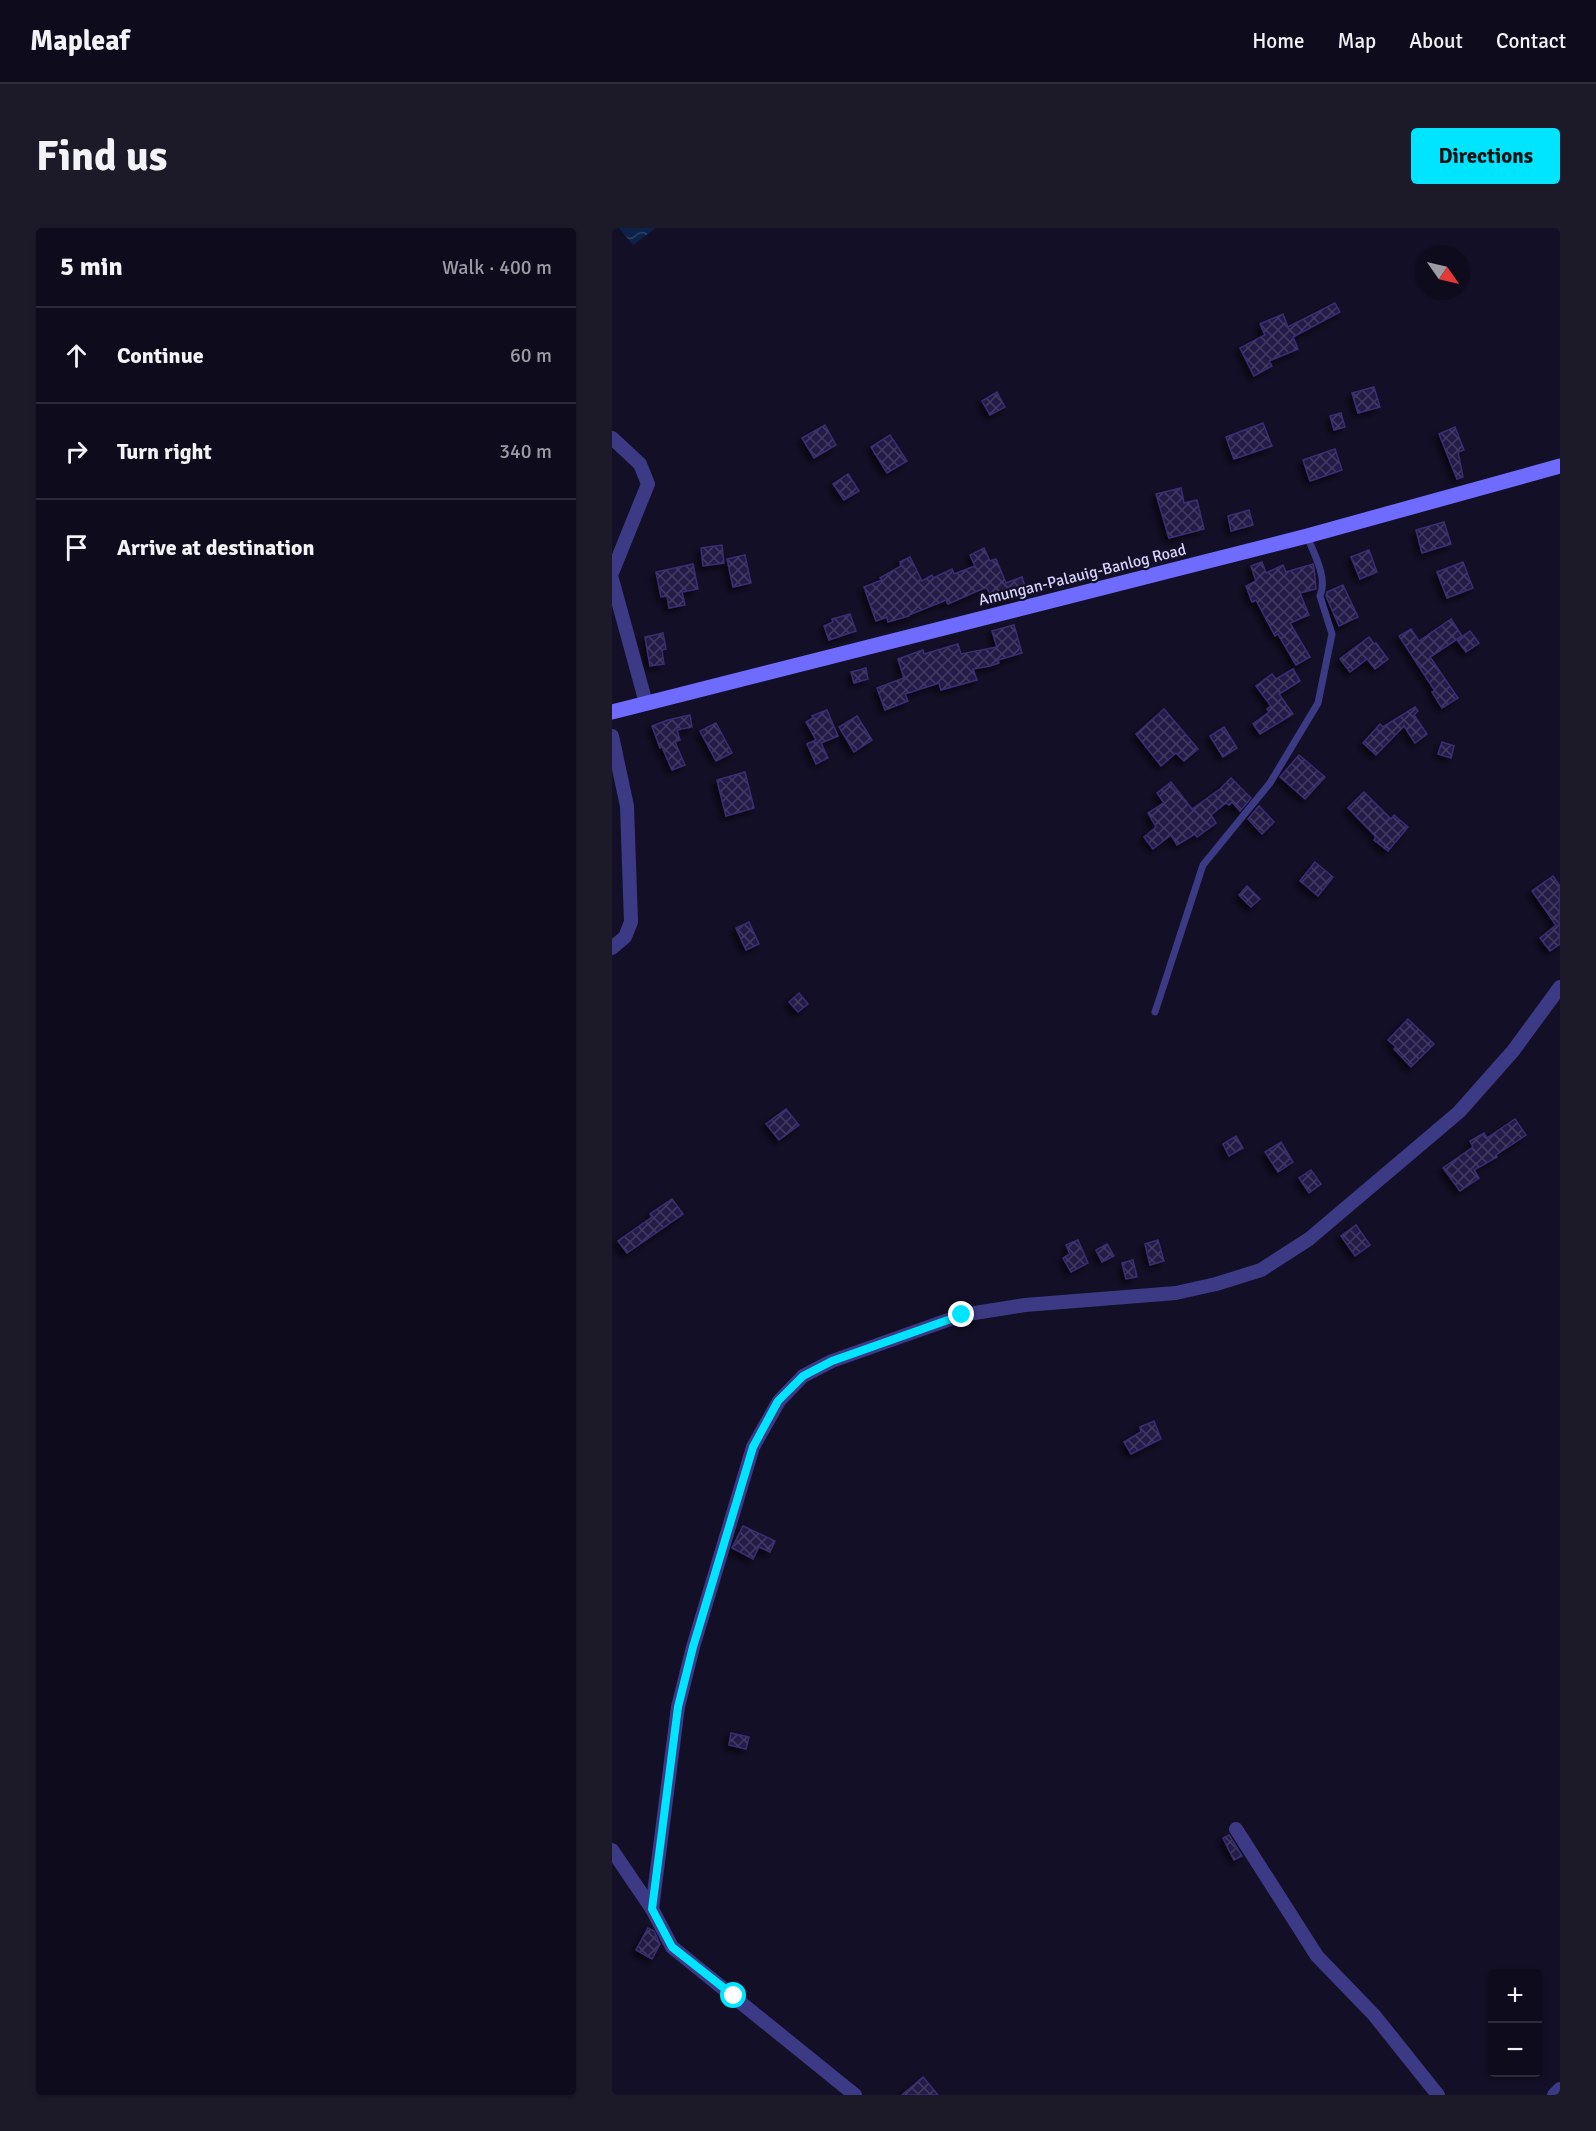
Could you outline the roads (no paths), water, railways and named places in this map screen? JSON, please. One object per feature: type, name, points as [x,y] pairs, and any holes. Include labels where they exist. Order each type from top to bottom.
[{"type":"main road","name":"Amungan-Palauig-Banlog Road","points":[[612,712],[1307,536],[1560,466]]},
{"type":"street","points":[[612,438],[640,464],[648,484],[612,573]]},
{"type":"street","points":[[612,579],[646,703]]},
{"type":"street","points":[[612,736],[627,806],[632,922],[625,937],[612,948]]},
{"type":"street","points":[[652,1909],[678,1707],[693,1647],[753,1447],[778,1401],[803,1376],[832,1361],[962,1315],[1025,1305],[1176,1293],[1261,1270],[1309,1239],[1459,1112],[1513,1051],[1560,987]]},
{"type":"street","points":[[1236,1829],[1317,1956],[1332,1974],[1352,1990],[1438,2095]]},
{"type":"street","points":[[612,1850],[652,1909],[672,1947],[855,2095]]},
{"type":"street","points":[[1554,2095],[1560,2089]]},
{"type":"lane","points":[[1155,1012],[1203,864],[1270,783],[1318,703],[1332,634],[1320,596],[1324,588],[1321,574],[1307,536]]},
{"type":"water","points":[[619,228],[656,228],[633,245]]}]
